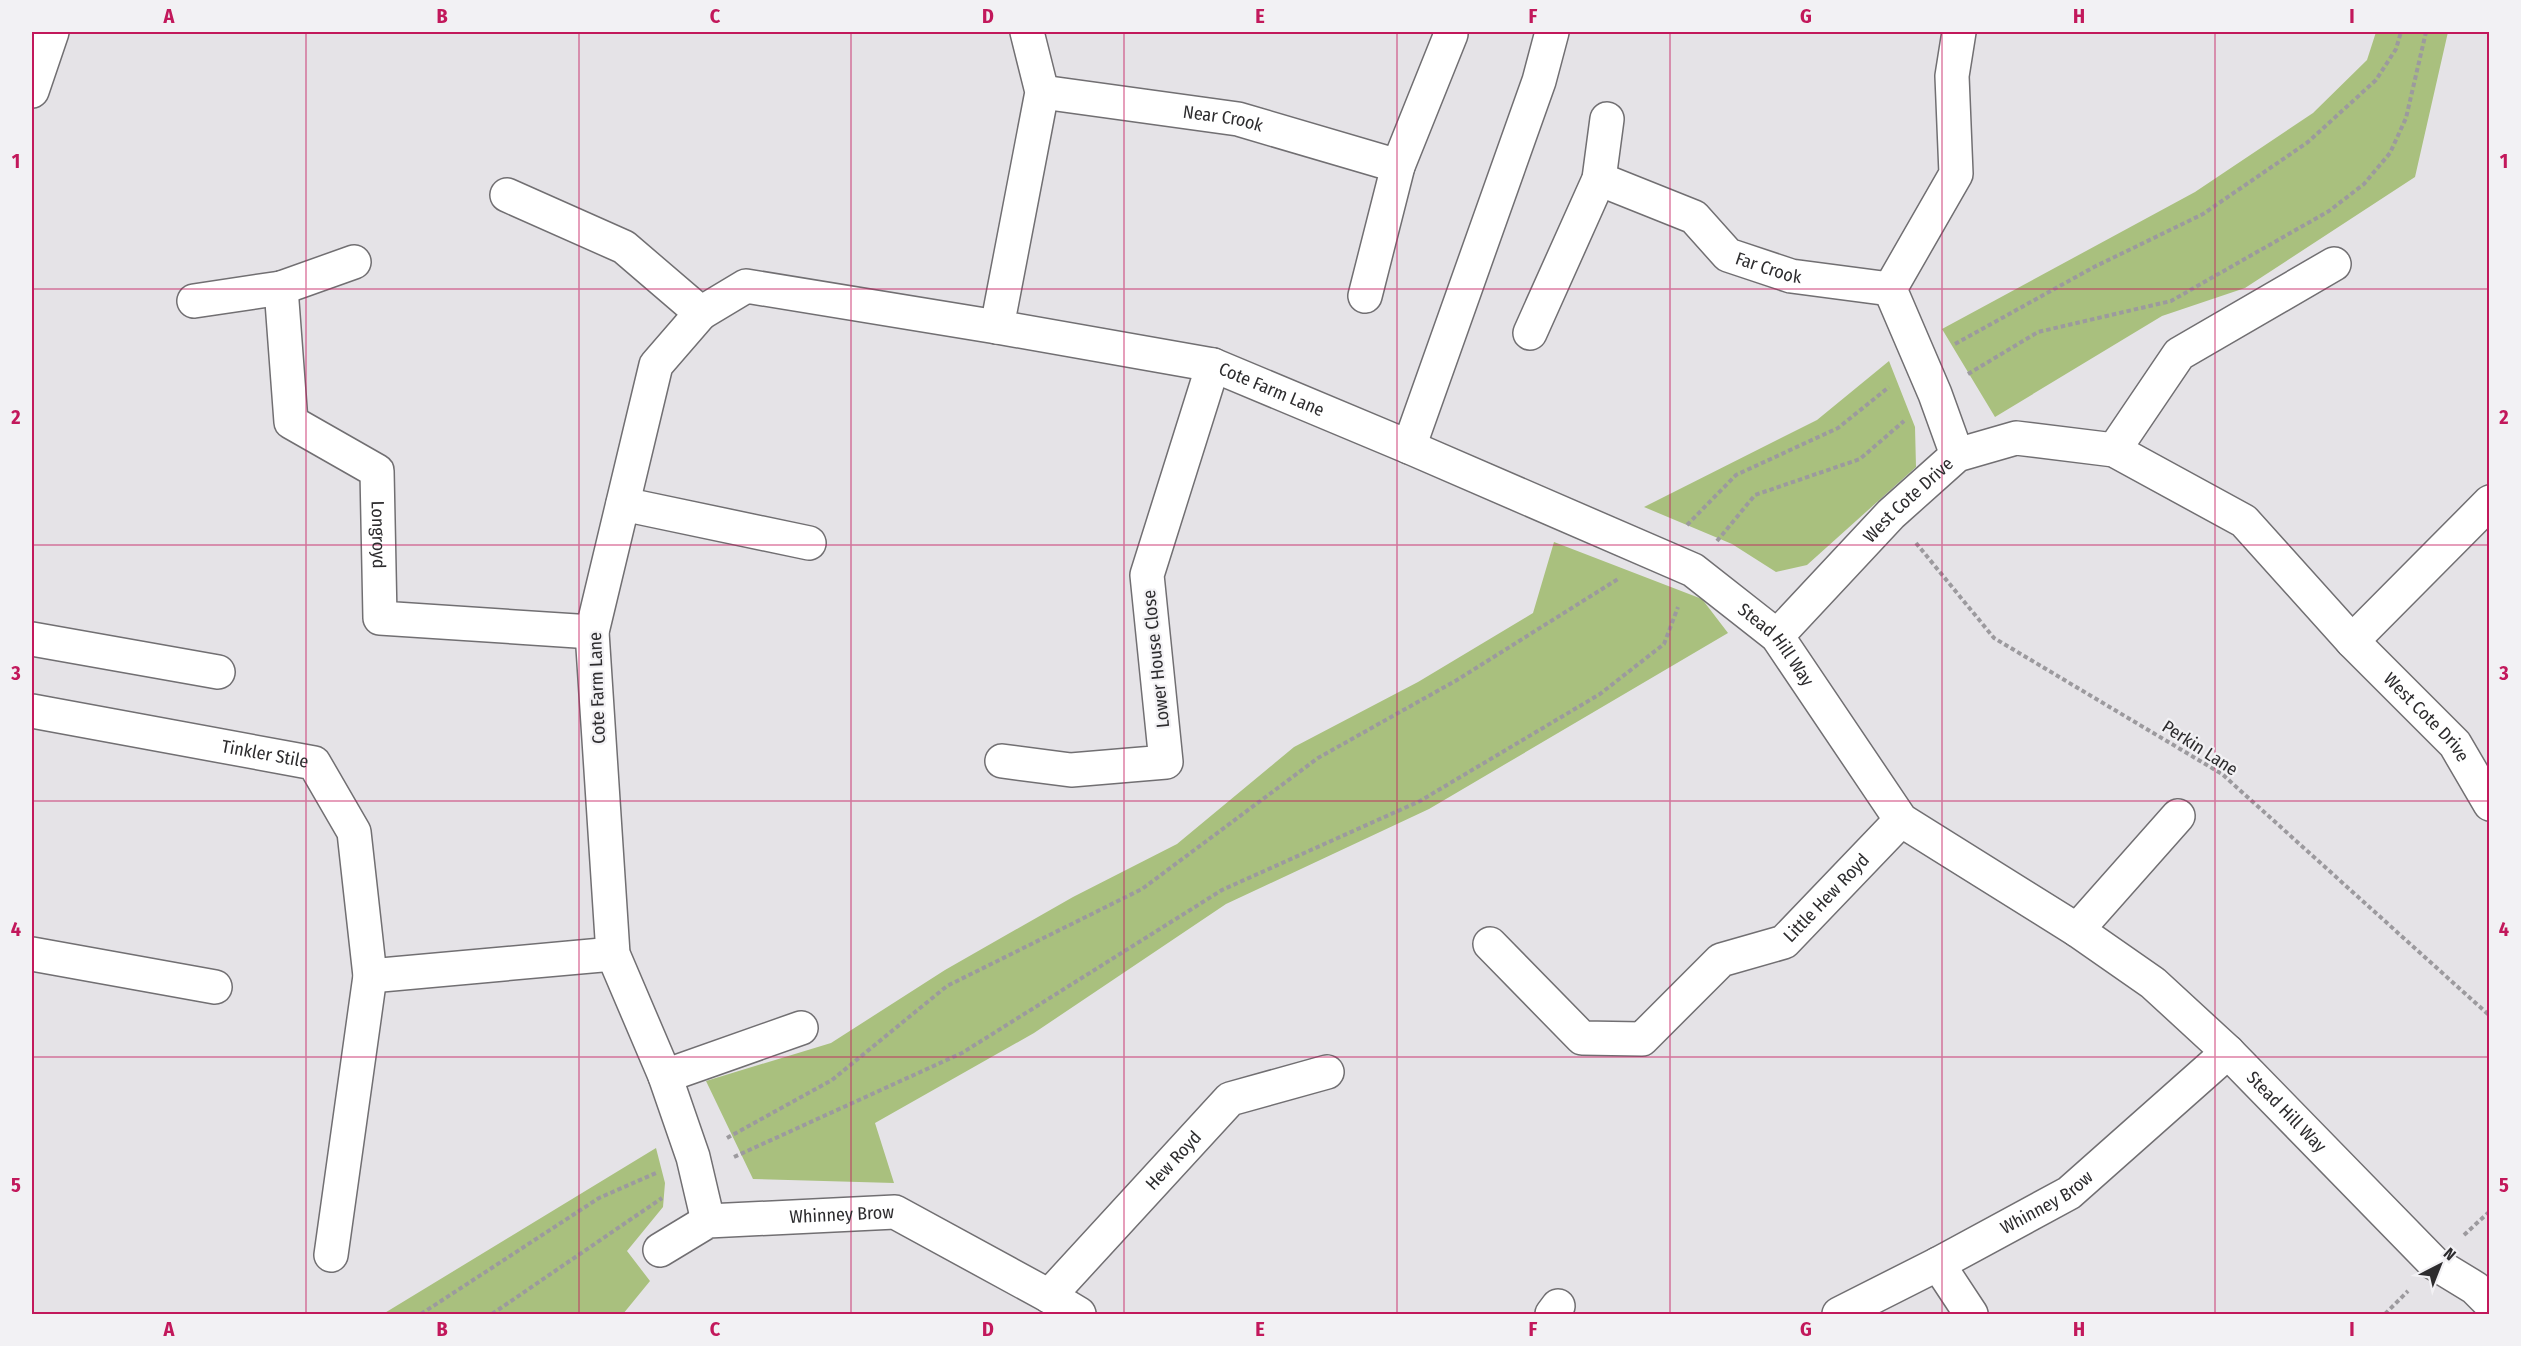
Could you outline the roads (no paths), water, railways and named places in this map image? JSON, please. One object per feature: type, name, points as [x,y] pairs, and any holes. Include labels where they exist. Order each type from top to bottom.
[{"type":"street","points":[[32,91],[52,32]]},
{"type":"street","points":[[997,327],[1042,92],[1027,32]]},
{"type":"street","points":[[1409,447],[1539,81],[1552,32]]},
{"type":"street","points":[[1957,454],[1935,394],[1890,289],[1956,174],[1952,76],[1959,32]]},
{"type":"street","points":[[1365,296],[1398,166],[1451,34]]},
{"type":"street","name":"Near Crook","points":[[1042,92],[1238,119],[1398,166]]},
{"type":"street","points":[[1530,333],[1599,179],[1607,119]]},
{"type":"street","name":"Far Crook","points":[[1599,179],[1694,218],[1728,255],[1791,276],[1890,289]]},
{"type":"street","points":[[507,195],[624,247],[701,313]]},
{"type":"street","points":[[194,301],[281,288],[354,262]]},
{"type":"street","points":[[2114,450],[2179,354],[2334,264]]},
{"type":"street","name":"Cote Farm Lane","points":[[708,1221],[694,1166],[665,1076],[612,954],[592,632],[656,365],[701,313],[746,286],[1213,365],[1409,447]]},
{"type":"street","name":"Longroyd","points":[[281,288],[291,422],[377,471],[380,618],[592,632]]},
{"type":"street","name":"Lower House Close","points":[[1002,761],[1071,770],[1166,762],[1147,575],[1213,365]]},
{"type":"street","name":"West Cote Drive","points":[[1777,636],[1891,514],[1957,454],[2016,438],[2114,450],[2244,521],[2352,642],[2455,744],[2490,804]]},
{"type":"street","name":"Stead Hill Way","points":[[1409,447],[1693,570],[1777,636],[1901,820],[2077,930],[2153,983],[2228,1052],[2434,1263],[2475,1288],[2490,1303]]},
{"type":"street","points":[[2352,642],[2490,502]]},
{"type":"street","points":[[623,504],[809,543]]},
{"type":"street","points":[[32,639],[218,672]]},
{"type":"street","name":"Tinkler Stile","points":[[32,711],[314,763],[354,832],[370,976],[331,1255]]},
{"type":"street","points":[[2077,930],[2178,816]]},
{"type":"street","name":"Little Hew Royd","points":[[1490,944],[1582,1038],[1642,1039],[1721,960],[1784,942],[1901,820]]},
{"type":"street","points":[[32,954],[215,987]]},
{"type":"street","points":[[370,976],[612,954]]},
{"type":"street","points":[[665,1076],[801,1028]]},
{"type":"street","name":"Whinney Brow","points":[[1839,1314],[1938,1264],[2069,1193],[2228,1052]]},
{"type":"street","name":"Hew Royd","points":[[1049,1296],[1230,1099],[1327,1072]]},
{"type":"street","name":"Whinney Brow","points":[[660,1250],[708,1221],[895,1212],[1079,1314]]},
{"type":"street","points":[[1938,1264],[1971,1314]]}]
